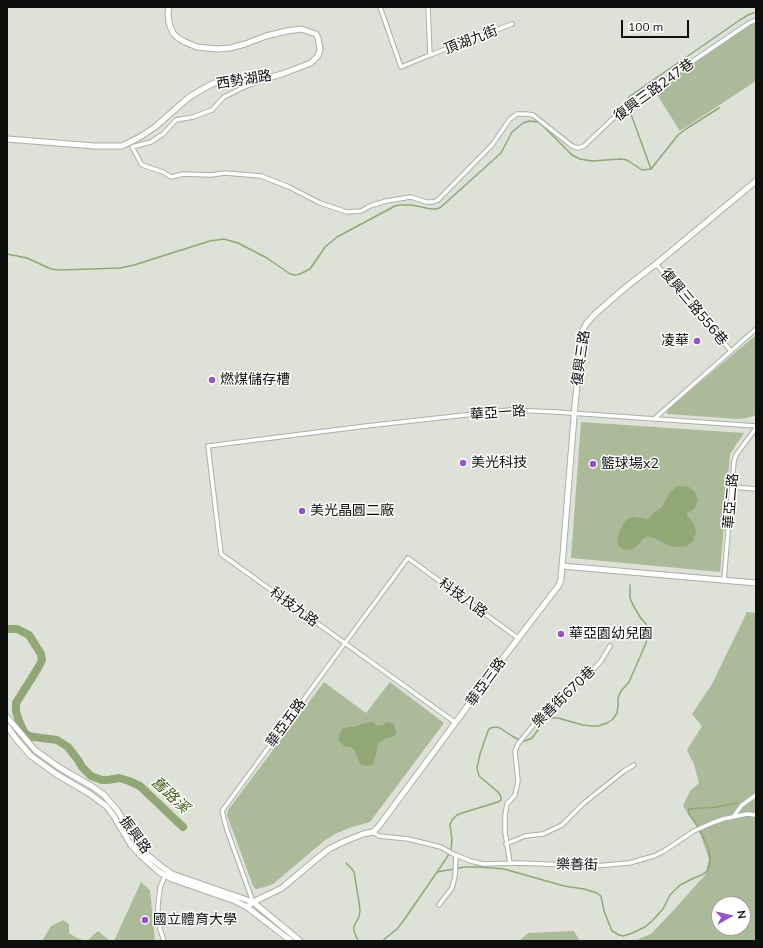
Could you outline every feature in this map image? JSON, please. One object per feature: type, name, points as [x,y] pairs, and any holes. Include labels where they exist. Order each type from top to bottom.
[{"type":"street","name":"西勢湖路","points":[[7,139],[94,146],[122,146],[155,127],[188,98],[214,83],[268,78],[304,66],[318,56],[320,49],[316,34],[301,29],[266,36],[230,48],[197,48],[178,38],[173,33],[169,23],[169,7]]},
{"type":"street","name":"頂湖九街","points":[[380,7],[401,67],[512,24]]},
{"type":"street","name":"頂湖九街","points":[[428,7],[430,55]]},
{"type":"street","name":"復興三路247巷","points":[[268,78],[224,97],[212,110],[192,117],[176,120],[163,134],[151,142],[132,147],[142,165],[163,172],[171,177],[184,174],[211,175],[225,173],[261,176],[289,187],[320,203],[347,212],[361,211],[370,206],[386,201],[411,197],[426,202],[433,202],[438,200],[492,145],[510,119],[517,114],[533,115],[572,146],[578,148],[584,146],[624,108],[749,23],[756,20]]},
{"type":"street","name":"復興三路","points":[[562,566],[574,413],[583,330],[586,324],[595,314],[626,287],[756,181]]},
{"type":"street","name":"復興三路556巷","points":[[656,264],[731,351]]},
{"type":"street","points":[[654,419],[756,329]]},
{"type":"street","name":"華亞一路","points":[[208,446],[510,410],[734,424],[756,427]]},
{"type":"street","name":"華亞二路","points":[[724,580],[736,455],[756,427]]},
{"type":"street","name":"科技九路","points":[[208,446],[220,554],[456,723]]},
{"type":"street","points":[[732,487],[756,489]]},
{"type":"street","name":"華亞五路","points":[[253,902],[223,818],[222,811],[344,643],[408,558]]},
{"type":"street","name":"科技八路","points":[[408,558],[518,638]]},
{"type":"street","points":[[562,566],[756,583]]},
{"type":"street","name":"華亞三路","points":[[373,832],[559,585],[562,566]]},
{"type":"street","name":"樂善街670巷","points":[[510,863],[505,832],[507,804],[515,795],[518,781],[515,751],[518,744],[543,713],[592,671],[601,661],[610,646]]},
{"type":"street","name":"振興路","points":[[7,717],[35,750],[60,768],[93,786],[104,795],[117,810],[138,845],[172,879],[235,901],[247,907],[291,941]]},
{"type":"street","name":"振興路","points":[[7,726],[31,756],[106,806],[131,845],[150,865],[166,873],[253,902],[300,941]]},
{"type":"street","points":[[506,844],[525,836],[543,834],[562,825],[584,803],[624,771],[634,765]]},
{"type":"street","points":[[732,817],[742,805],[756,795]]},
{"type":"street","points":[[732,817],[747,814],[756,815]]},
{"type":"street","name":"樂善街","points":[[373,832],[379,836],[408,838],[441,847],[471,861],[483,864],[510,863],[595,866],[629,863],[654,856],[694,831],[704,826],[732,817]]},
{"type":"street","points":[[247,907],[253,902],[282,888],[329,849],[363,834],[373,832]]},
{"type":"street","points":[[439,905],[452,888],[455,876],[454,854]]},
{"type":"street","points":[[164,941],[160,929],[158,905],[160,888],[166,873]]},
{"type":"shaded area","points":[[756,22],[756,81],[680,131],[654,90],[747,26]]},
{"type":"shaded area","points":[[756,335],[756,415],[738,419],[667,414],[667,410]]},
{"type":"shaded area","points":[[581,422],[744,433],[730,454],[720,572],[571,558]]},
{"type":"shaded area","points":[[678,486],[689,487],[695,492],[698,500],[695,508],[687,513],[687,516],[693,522],[696,531],[693,541],[687,546],[669,546],[648,536],[631,550],[622,549],[618,545],[617,540],[625,521],[632,517],[648,519],[662,507],[670,492]]},
{"type":"shaded area","points":[[747,612],[756,613],[756,941],[634,941],[651,934],[705,875],[709,859],[701,836],[693,820],[683,806],[690,791],[699,783],[694,764],[687,750],[702,726],[692,714],[712,684]]},
{"type":"shaded area","points":[[324,682],[366,713],[390,682],[444,723],[370,822],[335,834],[324,841],[273,884],[256,889],[253,886],[227,815],[228,810]]},
{"type":"shaded area","points":[[373,722],[377,726],[383,725],[387,722],[393,723],[396,734],[378,744],[373,764],[368,766],[362,765],[359,762],[355,751],[351,747],[344,746],[339,741],[339,735],[342,729],[355,727]]},
{"type":"shaded area","points":[[141,882],[150,890],[155,941],[114,941]]},
{"type":"shaded area","points":[[63,920],[69,924],[69,933],[77,938],[87,941],[42,941],[51,926]]},
{"type":"shaded area","points":[[98,931],[110,941],[87,941]]},
{"type":"shaded area","points":[[574,931],[580,941],[519,941],[528,933]]},
{"type":"waterway","points":[[651,169],[628,106],[628,99],[630,96],[740,20],[756,12]]},
{"type":"waterway","points":[[7,254],[27,258],[51,269],[120,268],[210,241],[224,239],[238,243],[267,258],[290,274],[300,274],[310,269],[325,247],[337,237],[395,206],[412,205],[431,209],[441,207],[501,153],[512,132],[523,123],[529,121],[538,122],[572,155],[580,159],[592,161],[627,160],[642,170],[651,169],[678,135],[719,108]]},
{"type":"waterway","points":[[382,941],[397,929],[446,859],[451,850],[452,840],[450,825],[452,820],[457,815],[501,800],[498,792],[479,776],[477,768],[480,754],[490,728],[500,728],[521,741],[525,741],[532,738],[544,722],[550,718],[558,718],[592,726],[598,726],[613,719],[617,713],[618,698],[621,691],[629,682],[646,643],[648,634],[648,628],[640,617],[630,598],[630,585]]},
{"type":"waterway","name":"舊路溪","points":[[7,629],[17,629],[29,635],[41,654],[42,660],[16,703],[16,711],[24,732],[29,736],[57,740],[68,747],[82,767],[91,776],[102,780],[119,778],[140,786],[183,827]]},
{"type":"waterway","points":[[437,872],[465,867],[504,869],[564,886],[584,889],[597,893],[601,896],[604,911],[612,931],[623,936],[645,927],[663,909],[670,895],[680,885],[702,875],[708,870],[710,861],[709,850],[699,828],[688,812],[689,809],[716,807],[738,803]]},
{"type":"waterway","points":[[346,863],[354,872],[359,902],[359,917],[354,926],[354,931],[358,941]]},
{"type":"place","name":"凌華","points":[[697,341]]},
{"type":"place","name":"燃煤儲存槽","points":[[212,380]]},
{"type":"place","name":"美光科技","points":[[463,463]]},
{"type":"place","name":"籃球場x2","points":[[593,464]]},
{"type":"place","name":"美光晶圓二廠","points":[[302,511]]},
{"type":"place","name":"華亞園幼兒園","points":[[561,634]]},
{"type":"place","name":"國立體育大學","points":[[145,920]]}]
